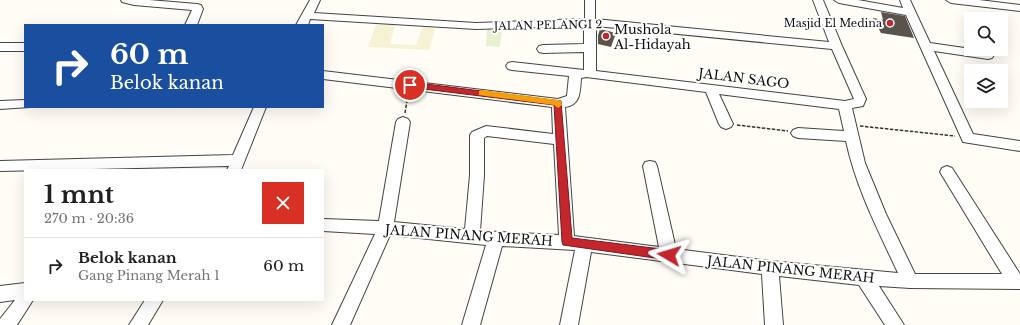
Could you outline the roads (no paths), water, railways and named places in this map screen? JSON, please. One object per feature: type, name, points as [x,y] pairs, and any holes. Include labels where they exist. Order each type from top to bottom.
[{"type":"street","points":[[126,0],[134,2],[197,7],[198,9],[191,24]]},
{"type":"street","points":[[305,20],[315,0]]},
{"type":"street","points":[[590,0],[590,74]]},
{"type":"street","points":[[818,0],[836,46],[860,99],[858,103],[845,105],[858,163],[872,201],[910,281]]},
{"type":"street","points":[[839,0],[910,12]]},
{"type":"street","points":[[905,0],[968,138],[1020,146]]},
{"type":"street","points":[[951,0],[1020,8]]},
{"type":"street","name":"JALAN PELANGI 2","points":[[305,20],[476,26],[591,22],[836,46]]},
{"type":"street","points":[[925,46],[964,52]]},
{"type":"street","points":[[0,47],[24,47]]},
{"type":"street","points":[[543,49],[590,48]]},
{"type":"street","name":"JALAN SAGO","points":[[512,66],[845,105]]},
{"type":"street","points":[[324,75],[558,103],[568,102],[573,98],[575,73]]},
{"type":"street","points":[[711,89],[726,124]]},
{"type":"street","points":[[558,103],[567,242]]},
{"type":"street","points":[[0,105],[24,104]]},
{"type":"street","points":[[0,166],[129,167],[237,165],[260,108]]},
{"type":"street","points":[[341,325],[385,228],[403,122]]},
{"type":"street","points":[[472,236],[477,135],[486,131],[560,140]]},
{"type":"street","points":[[798,133],[851,131]]},
{"type":"street","points":[[650,166],[669,255]]},
{"type":"street","points":[[947,172],[1018,282]]},
{"type":"street","name":"JALAN PINANG MERAH","points":[[324,225],[385,228],[496,239],[567,242],[770,268],[864,278],[910,281],[1018,282]]},
{"type":"street","points":[[471,325],[496,239]]},
{"type":"street","points":[[568,325],[584,244]]},
{"type":"street","points":[[770,268],[774,325]]},
{"type":"street","points":[[864,278],[895,325]]},
{"type":"street","points":[[0,294],[24,291]]},
{"type":"street","points":[[6,325],[24,301]]},
{"type":"street","points":[[138,325],[154,301]]},
{"type":"place","name":"Masjid El Medina","points":[[890,23]]},
{"type":"place","name":"Mushola Al-Hidayah","points":[[606,36]]}]
